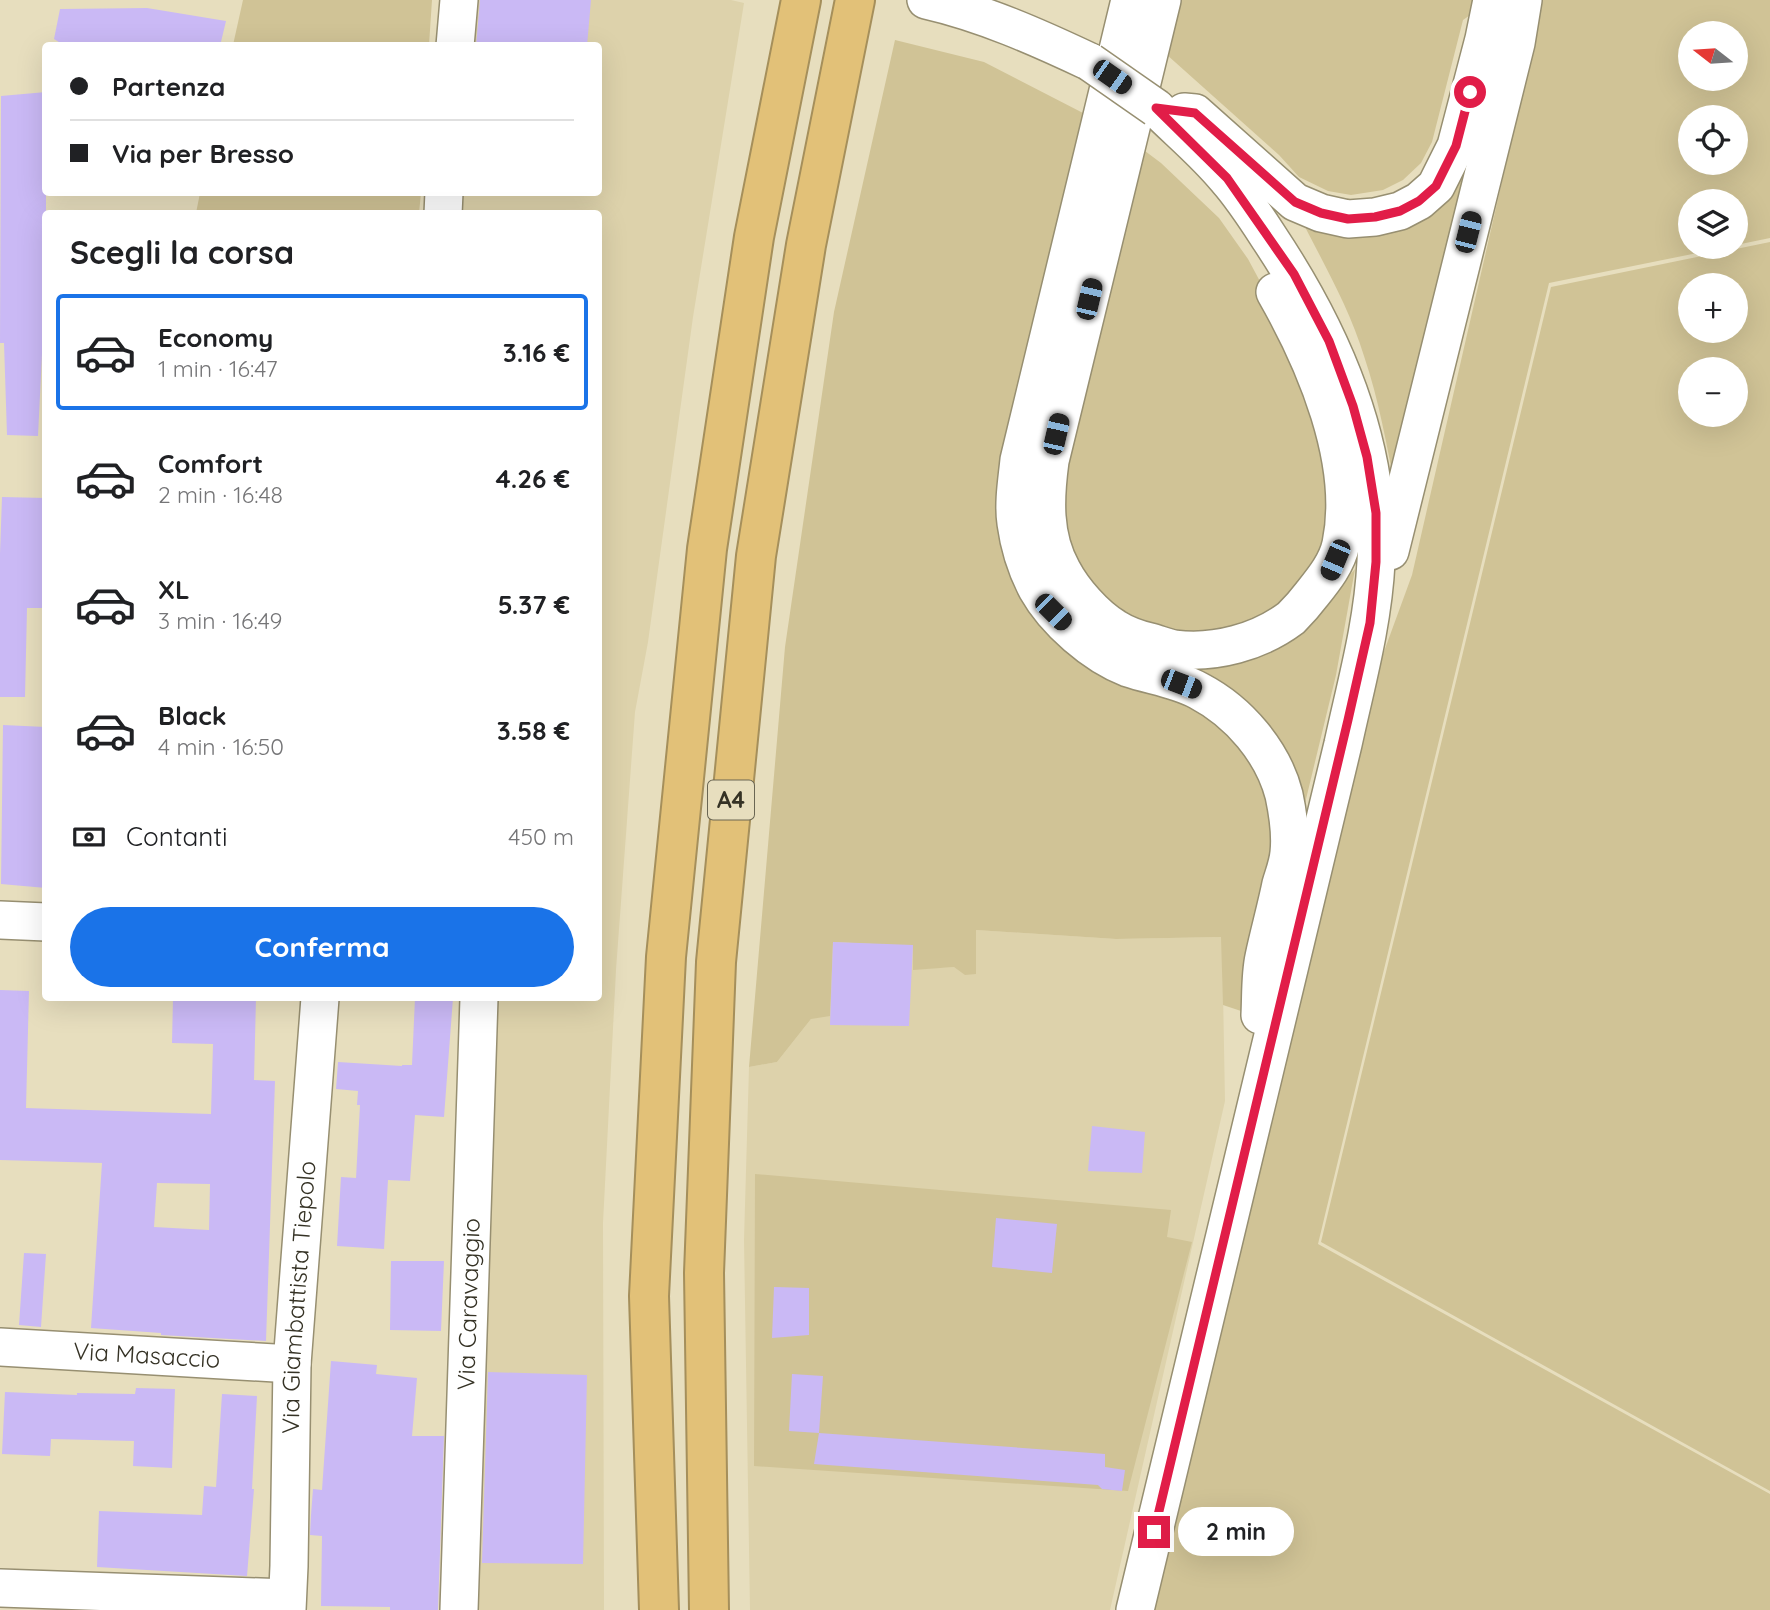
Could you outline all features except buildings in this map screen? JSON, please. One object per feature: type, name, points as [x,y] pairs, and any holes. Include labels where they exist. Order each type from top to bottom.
[{"type":"highway","name":"A4","points":[[659,1610],[649,1296],[666,957],[707,549],[754,237],[801,0]]},
{"type":"highway","name":"A4","points":[[709,1610],[704,1273],[716,962],[755,556],[806,244],[855,0]]},
{"type":"street","points":[[456,42],[459,0]]},
{"type":"street","points":[[926,0],[1039,38],[1090,62],[1156,108],[1227,178],[1294,274],[1329,341],[1353,406],[1367,457],[1376,513],[1376,562],[1370,623]]},
{"type":"street","points":[[1130,0],[1019,460],[1016,522],[1020,543],[1037,588],[1053,612],[1081,639],[1101,653],[1127,667],[1198,690],[1217,702],[1251,733],[1264,749],[1277,774],[1289,824],[1289,854],[1263,961],[1253,1113]]},
{"type":"street","points":[[1156,108],[1161,144],[1240,230],[1279,298],[1316,374],[1338,441],[1344,483],[1345,518],[1340,547],[1329,573],[1310,597],[1291,617],[1265,633],[1233,646],[1201,650],[1173,649],[1137,638],[1115,628],[1095,611],[1076,592],[1061,569],[1051,544],[1046,516],[1050,461],[1161,0]]},
{"type":"street","points":[[1156,108],[1195,113],[1295,202],[1348,219],[1375,217],[1400,211],[1419,201],[1436,186],[1456,146],[1492,0]]},
{"type":"street","points":[[1135,1610],[1370,623],[1516,43],[1522,0]]},
{"type":"street","points":[[0,920],[42,922]]},
{"type":"street","name":"Via Giambattista Tiepolo","points":[[287,1604],[292,1364],[320,1001]]},
{"type":"street","name":"Via Caravaggio","points":[[458,1610],[479,1001]]},
{"type":"street","name":"Via Masaccio","points":[[0,1348],[292,1364]]},
{"type":"street","points":[[0,1588],[156,1602],[287,1604]]},
{"type":"shaded area","points":[[243,0],[432,0],[429,42],[234,42]]},
{"type":"shaded area","points":[[477,0],[731,0],[744,3],[693,317],[648,642],[635,712],[616,970],[603,1223],[604,1610],[470,1610],[495,1001],[602,1001],[602,210],[461,209],[463,196],[602,196],[602,42],[474,42]]},
{"type":"shaded area","points":[[1173,0],[1478,0],[1476,11],[1463,20],[1432,142],[1421,163],[1403,180],[1383,190],[1351,195],[1328,191],[1299,177],[1279,155],[1166,54]]},
{"type":"shaded area","points":[[1541,0],[1770,0],[1770,238],[1748,243],[1748,189],[1678,189],[1678,257],[1549,283],[1318,1244],[1770,1494],[1770,1610],[1153,1610],[1382,657],[1412,575],[1536,33]]},
{"type":"shaded area","points":[[895,40],[984,62],[1083,113],[1004,493],[1262,770],[1277,858],[1244,1012],[1223,1005],[1221,937],[1116,939],[976,930],[976,974],[965,975],[954,967],[913,970],[913,946],[833,942],[830,1016],[811,1019],[777,1062],[749,1067],[785,647],[834,312]]},
{"type":"shaded area","points":[[1479,135],[1396,492],[1378,407],[1358,339],[1337,289],[1304,225],[1354,238],[1399,230]]},
{"type":"shaded area","points":[[1145,151],[1219,218],[1248,259],[1285,328],[1332,455],[1328,532],[1313,574],[1263,619],[1192,638],[1128,621],[1081,577],[1057,503]]},
{"type":"shaded area","points":[[199,196],[421,196],[419,210],[197,210]]},
{"type":"shaded area","points":[[1770,242],[1770,1491],[1321,1242],[1551,287],[1687,259],[1748,259],[1748,247]]},
{"type":"shaded area","points":[[1038,534],[1158,658],[1339,587],[1355,569],[1336,675],[1300,824],[1284,764],[1079,624]]},
{"type":"shaded area","points":[[976,930],[1116,939],[1222,937],[1225,1101],[1110,1610],[750,1610],[744,1240],[749,1067],[777,1062],[811,1019],[833,942],[913,945],[913,969],[954,967],[976,974]]},
{"type":"shaded area","points":[[755,1174],[1171,1210],[1167,1237],[1192,1242],[1128,1491],[754,1466]]},
{"type":"route","points":[[1154,1532],[1348,720],[1370,623],[1376,562],[1376,513],[1367,457],[1353,406],[1329,341],[1294,274],[1227,178],[1156,108],[1195,113],[1295,202],[1321,213],[1348,219],[1375,217],[1400,211],[1419,201],[1436,186],[1456,146],[1470,92]]}]
